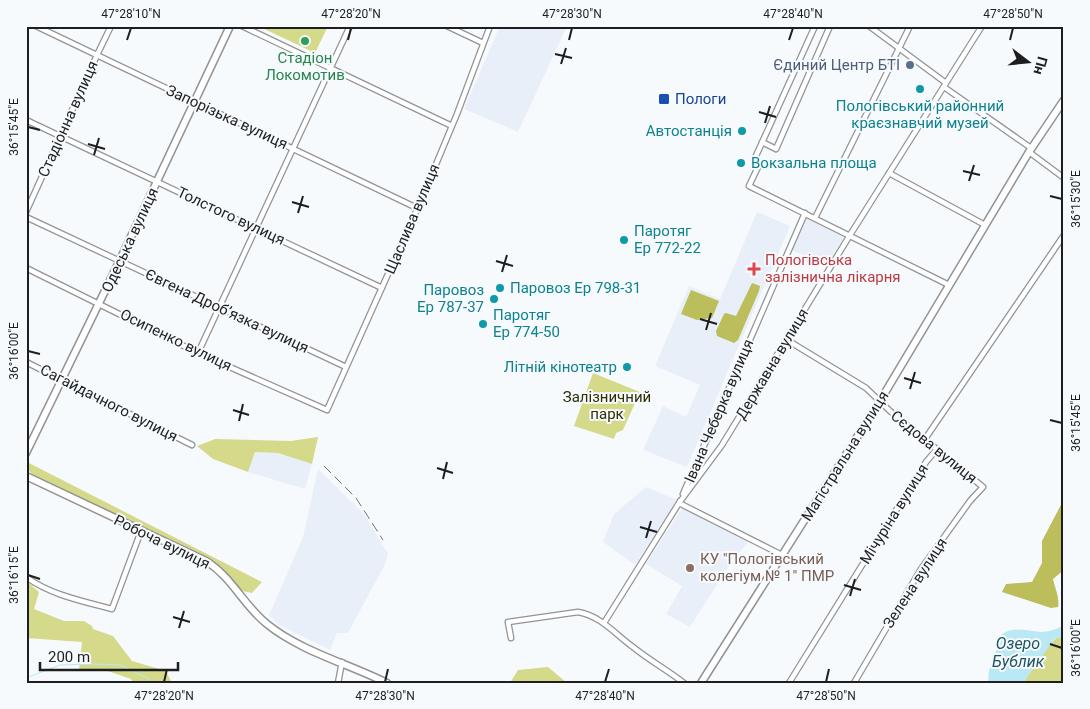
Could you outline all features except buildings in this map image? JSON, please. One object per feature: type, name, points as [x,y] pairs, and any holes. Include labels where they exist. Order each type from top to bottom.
[{"type":"street","name":"Запорізька вулиця","points":[[36,26],[417,208]]},
{"type":"street","name":"Стадіонна вулиця","points":[[26,212],[111,26]]},
{"type":"street","name":"Одеська вулиця","points":[[26,453],[100,303],[230,26]]},
{"type":"street","points":[[242,26],[452,126]]},
{"type":"street","points":[[198,353],[350,26]]},
{"type":"street","points":[[447,26],[483,43]]},
{"type":"street","name":"Щаслива вулиця","points":[[327,410],[452,126],[490,26]]},
{"type":"street","points":[[815,26],[755,158],[758,166],[749,186],[949,284]]},
{"type":"street","points":[[762,142],[776,149],[830,26]]},
{"type":"street","points":[[868,26],[899,48],[1064,178]]},
{"type":"street","points":[[815,218],[910,26]]},
{"type":"street","name":"Державна вулиця","points":[[604,623],[679,503],[719,450],[850,235],[982,26]]},
{"type":"street","name":"Магістральна вулиця","points":[[701,683],[880,402],[1030,150],[1064,100]]},
{"type":"street","name":"Толстого вулиця","points":[[26,120],[382,288]]},
{"type":"street","points":[[889,173],[985,225]]},
{"type":"street","name":"Івана Чеберка вулиця","points":[[679,503],[805,213]]},
{"type":"street","name":"Євгена Дроб’язка вулиця","points":[[26,217],[346,367]]},
{"type":"street","points":[[925,439],[1064,235]]},
{"type":"street","name":"Осипенко вулиця","points":[[26,268],[198,353],[327,410]]},
{"type":"street","name":"Сєдова вулиця","points":[[787,340],[866,388],[880,402],[983,487]]},
{"type":"street","name":"Сагайдачного вулиця","points":[[26,362],[192,445]]},
{"type":"street","name":"Мічуріна вулиця","points":[[789,683],[926,462],[937,449]]},
{"type":"street","name":"Робоча вулиця","points":[[26,476],[196,556],[215,567],[228,578],[253,611],[267,624],[292,641],[387,683]]},
{"type":"street","name":"Зелена вулиця","points":[[854,683],[921,570],[970,501],[983,487]]},
{"type":"street","points":[[679,503],[782,555]]},
{"type":"street","points":[[26,577],[39,586],[64,596],[112,609],[141,531]]},
{"type":"street","points":[[511,638],[508,622],[578,612],[594,616],[635,649],[684,683]]},
{"type":"street","points":[[338,683],[342,662]]},
{"type":"shaded area","points":[[500,26],[567,26],[518,132],[464,109]]},
{"type":"shaded area","points":[[757,212],[790,226],[687,467],[643,450],[663,406],[686,417],[700,385],[655,366],[689,286],[720,299]]},
{"type":"shaded area","points":[[806,218],[844,237],[826,266],[792,250]]},
{"type":"shaded area","points":[[752,283],[760,286],[759,291],[738,340],[734,343],[717,336],[716,331],[724,314],[736,316]]},
{"type":"shaded area","points":[[691,290],[719,301],[712,318],[697,320],[681,314]]},
{"type":"shaded area","points":[[255,452],[278,453],[312,464],[305,489],[248,472]]},
{"type":"shaded area","points":[[318,469],[364,514],[388,554],[384,566],[348,633],[337,633],[330,650],[279,625],[269,615],[303,537]]},
{"type":"shaded area","points":[[646,487],[677,500],[635,565],[603,542],[614,514]]},
{"type":"shaded area","points":[[1064,499],[1064,570],[1053,579],[1058,597],[1058,607],[1051,608],[1002,592],[1006,584],[1032,582],[1042,563],[1042,541]]},
{"type":"shaded area","name":"КУ \"Пологівський колегіум № 1\" ПМР","points":[[682,508],[749,541],[733,560],[690,627],[666,614],[682,586],[646,564]]},
{"type":"green space","name":"Стадіон Локомотив","points":[[258,26],[328,26],[315,53]]},
{"type":"green space","name":"Залізничний парк","points":[[593,373],[640,392],[623,430],[616,433],[614,439],[574,426]]},
{"type":"green space","points":[[318,437],[312,464],[278,453],[255,452],[248,472],[213,459],[197,446],[215,439],[291,441]]},
{"type":"green space","points":[[27,462],[262,582],[252,593],[242,591],[231,577],[214,563],[34,477],[28,469]]},
{"type":"green space","points":[[26,581],[39,592],[34,609],[64,621],[84,621],[92,626],[93,629],[113,636],[132,661],[166,671],[172,683],[134,683],[131,679],[102,669],[79,671],[82,642],[26,638]]},
{"type":"green space","points":[[1057,637],[1064,640],[1064,683],[1023,683],[1048,647]]},
{"type":"green space","points":[[548,667],[567,683],[510,683],[518,670]]},
{"type":"water","name":"Озеро Бублик","points":[[1064,625],[1064,640],[1055,638],[1023,683],[988,683],[989,671],[1002,634],[1011,630],[1041,632]]},
{"type":"waterway","points":[[26,678],[60,665],[95,664],[120,665],[149,679],[152,683]]},
{"type":"railway","points":[[324,466],[356,498],[383,540]]},
{"type":"place","name":"Стадіон Локомотив","points":[[305,41]]},
{"type":"place","name":"Єдиний Центр БТІ","points":[[910,65]]},
{"type":"place","name":"Пологівський районний краєзнавчий музей","points":[[920,89]]},
{"type":"place","name":"Пологи","points":[[664,99]]},
{"type":"place","name":"Автостанція","points":[[742,131]]},
{"type":"place","name":"Вокзальна площа","points":[[741,163]]},
{"type":"place","name":"Паротяг Ер 772-22","points":[[624,240]]},
{"type":"place","name":"Пологiвська залiзнична лiкарня","points":[[754,269]]},
{"type":"place","name":"Паровоз Ер 798-31","points":[[500,288]]},
{"type":"place","name":"Паровоз Ер 787-37","points":[[494,299]]},
{"type":"place","name":"Паротяг Ер 774-50","points":[[483,324]]},
{"type":"place","name":"Літній кінотеатр","points":[[627,367]]},
{"type":"place","name":"КУ \"Пологівський колегіум № 1\" ПМР","points":[[690,568]]}]
